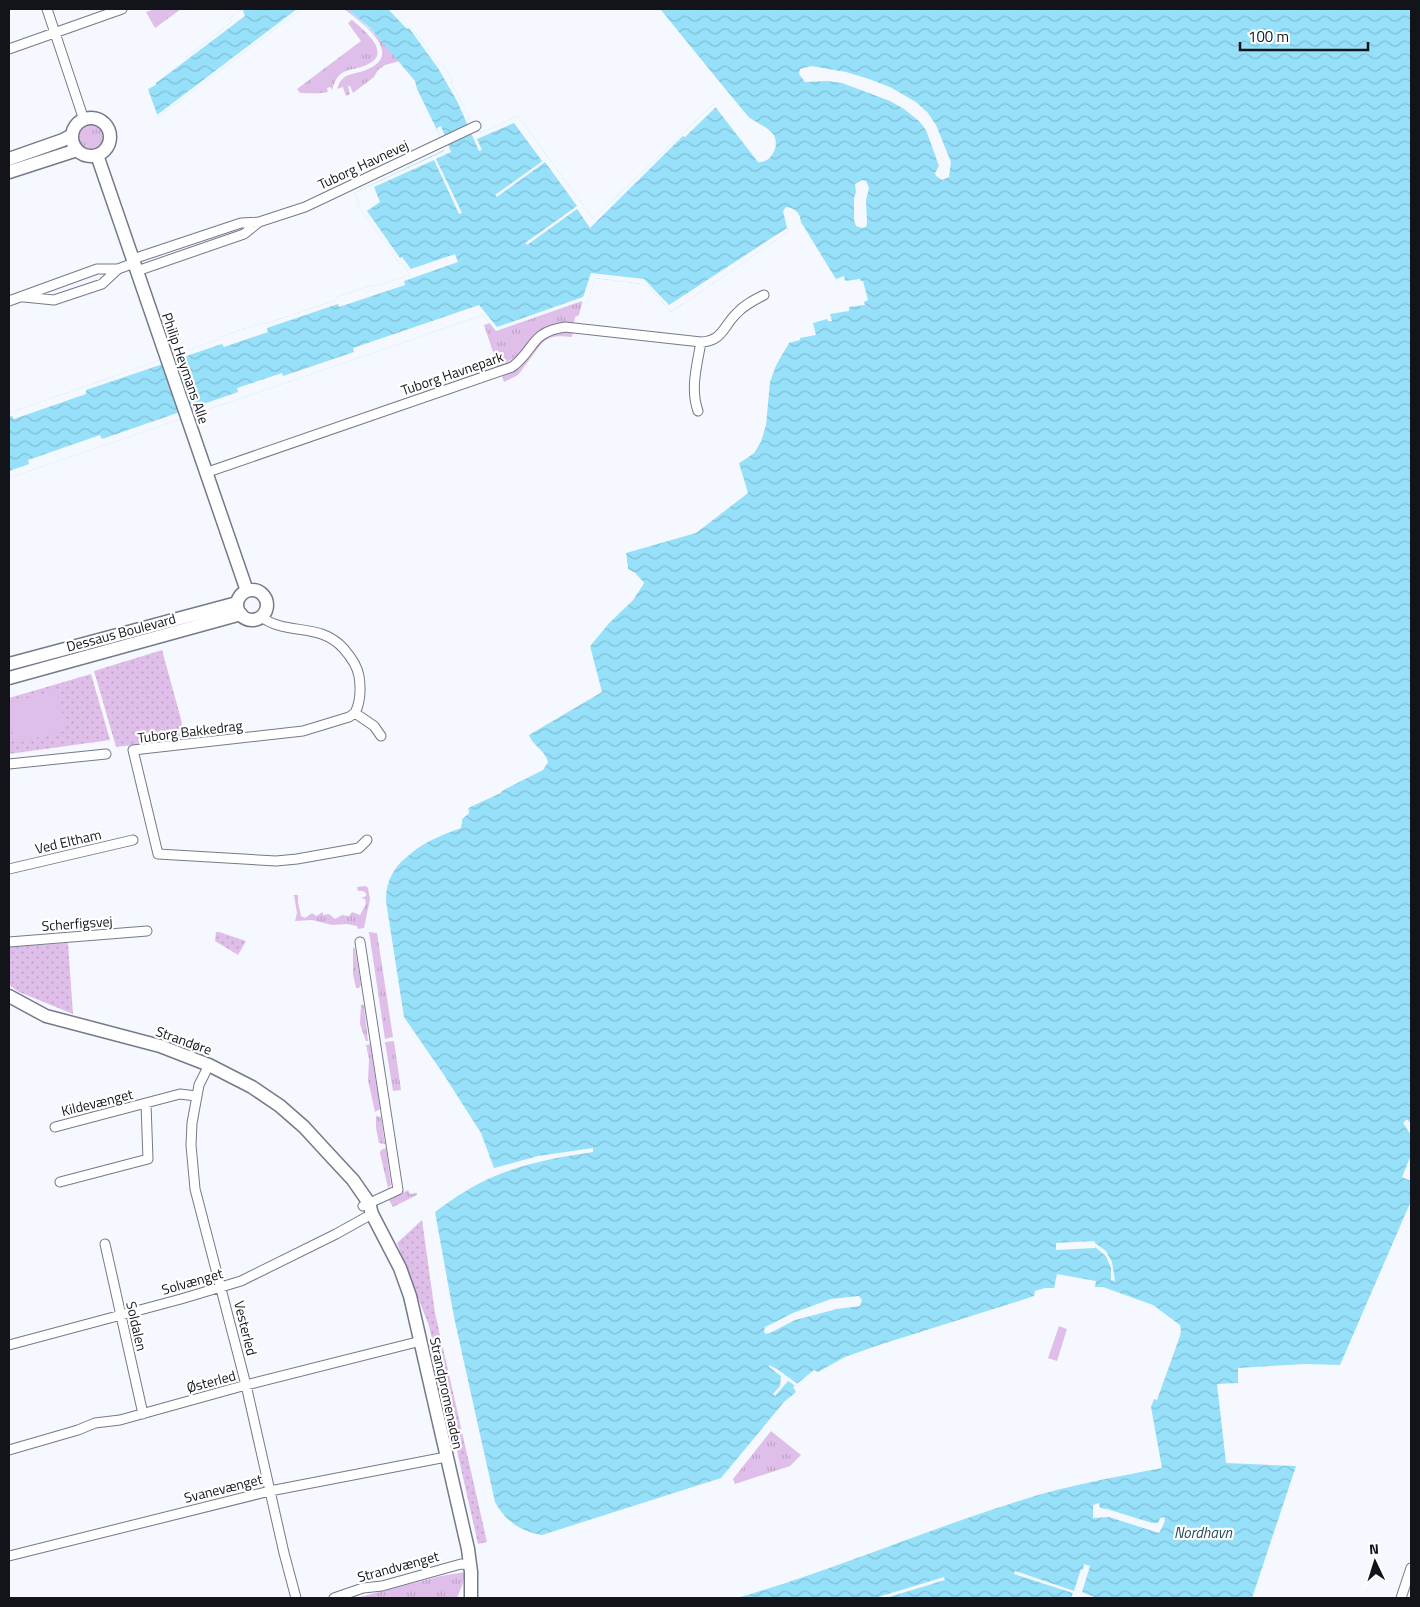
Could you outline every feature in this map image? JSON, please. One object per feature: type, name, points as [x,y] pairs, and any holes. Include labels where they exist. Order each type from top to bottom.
[{"type":"street","points":[[47,9],[84,120]]},
{"type":"street","points":[[9,49],[122,9]]},
{"type":"street","points":[[95,119],[105,124],[108,129],[110,139],[106,149],[97,155],[86,155],[78,150],[72,141],[72,135],[76,126],[84,120],[95,119]]},
{"type":"street","name":"Tuborg Havnevej","points":[[134,264],[241,223],[259,222],[305,207],[476,126]]},
{"type":"street","points":[[9,159],[72,135]]},
{"type":"street","points":[[9,172],[78,150]]},
{"type":"street","name":"Philip Heymans Alle","points":[[97,155],[247,591]]},
{"type":"street","name":"Tuborg Havnevej","points":[[9,301],[97,269],[118,269],[244,234],[259,222]]},
{"type":"street","name":"Tuborg Havnevej","points":[[21,297],[54,300],[102,284],[118,269]]},
{"type":"street","points":[[698,411],[694,400],[695,376],[701,342],[710,342],[718,337],[736,313],[764,294]]},
{"type":"street","name":"Tuborg Havnepark","points":[[206,473],[512,367],[519,362],[538,338],[545,332],[554,329],[565,327],[701,342]]},
{"type":"street","points":[[247,591],[257,591],[264,597],[266,605],[264,613],[251,619],[239,609],[240,595],[247,591]]},
{"type":"street","name":"Dessaus Boulevard","points":[[9,664],[239,609]]},
{"type":"street","name":"Dessaus Boulevard","points":[[9,678],[239,609]]},
{"type":"street","points":[[260,616],[274,625],[324,634],[339,643],[353,660],[358,670],[361,692],[360,703],[355,713],[374,726],[381,736]]},
{"type":"street","name":"Tuborg Bakkedrag","points":[[355,713],[349,717],[303,731],[133,750],[158,854],[276,861],[359,848],[367,840]]},
{"type":"street","points":[[9,764],[106,754]]},
{"type":"street","name":"Ved Eltham","points":[[9,869],[133,840]]},
{"type":"street","name":"Scherfigsvej","points":[[9,942],[148,931]]},
{"type":"street","points":[[360,942],[398,1190],[368,1208]]},
{"type":"street","name":"Strandøre","points":[[9,996],[46,1016],[160,1046],[209,1065],[252,1087],[280,1106],[304,1128],[327,1152],[368,1208]]},
{"type":"street","name":"Vesterled","points":[[209,1065],[196,1096],[192,1123],[192,1169],[197,1196],[246,1385],[296,1598]]},
{"type":"street","name":"Kildevænget","points":[[55,1127],[180,1094],[196,1096]]},
{"type":"street","name":"Kildevænget","points":[[60,1182],[148,1159],[146,1104]]},
{"type":"street","name":"Solvænget","points":[[9,1345],[222,1287],[250,1276],[336,1234],[368,1208]]},
{"type":"street","name":"Strandpromenaden","points":[[368,1208],[400,1268],[410,1296],[421,1341],[470,1565],[471,1592],[463,1598]]},
{"type":"street","name":"Soldalen","points":[[105,1244],[143,1414]]},
{"type":"street","name":"Østerled","points":[[9,1450],[78,1430],[95,1423],[120,1420],[246,1385],[421,1341]]},
{"type":"street","name":"Svanevænget","points":[[9,1556],[270,1491],[446,1457]]},
{"type":"street","name":"Strandvænget","points":[[334,1598],[364,1588],[382,1586],[461,1564],[470,1565]]},
{"type":"street","points":[[1401,1598],[1411,1568]]},
{"type":"green space","points":[[155,9],[181,9],[155,28],[146,12]]},
{"type":"green space","points":[[344,9],[347,9],[370,29],[400,61],[385,65],[378,70],[374,77],[353,93],[350,86],[348,86],[350,94],[346,96],[343,87],[337,89],[342,79],[368,69],[378,62],[382,55],[381,46],[376,37],[360,21]]},
{"type":"green space","points":[[352,20],[370,36],[377,50],[377,56],[373,61],[364,66],[342,73],[334,83],[332,90],[330,87],[327,88],[328,92],[300,93],[297,89],[361,41],[348,23]]},
{"type":"green space","points":[[91,125],[100,128],[103,137],[100,146],[91,149],[82,146],[79,137],[82,128]]},
{"type":"green space","points":[[583,300],[579,315],[575,317],[574,323],[559,323],[547,326],[539,331],[518,354],[498,367],[484,325],[490,323],[496,331]]},
{"type":"green space","points":[[554,331],[573,331],[572,337],[564,336],[545,340],[518,375],[504,382],[501,374],[539,341]]},
{"type":"green space","points":[[162,650],[181,719],[184,739],[116,747],[94,671]]},
{"type":"green space","points":[[91,674],[110,740],[9,754],[9,698]]},
{"type":"green space","points":[[54,691],[57,693],[66,727],[65,730],[18,743],[15,741],[9,719],[9,703]]},
{"type":"green space","points":[[366,886],[370,899],[364,928],[358,929],[357,926],[347,924],[332,925],[312,920],[295,921],[297,913],[294,895],[298,895],[301,916],[305,918],[312,913],[316,916],[323,912],[323,915],[329,914],[335,919],[342,915],[349,916],[352,912],[360,915],[366,904],[365,899],[361,898],[366,896],[366,893],[358,891],[357,887]]},
{"type":"green space","points":[[216,932],[246,941],[238,955],[215,941]]},
{"type":"green space","points":[[369,932],[377,933],[393,1037],[385,1039]]},
{"type":"green space","points":[[68,943],[73,1014],[19,992],[9,985],[9,947]]},
{"type":"green space","points":[[353,947],[355,949],[361,985],[359,988],[356,988],[353,974]]},
{"type":"green space","points":[[361,1004],[364,1006],[368,1041],[366,1041],[360,1024]]},
{"type":"green space","points":[[394,1041],[401,1090],[393,1091],[385,1042]]},
{"type":"green space","points":[[370,1044],[380,1109],[375,1112],[368,1080],[369,1059],[366,1045]]},
{"type":"green space","points":[[376,1116],[381,1117],[385,1144],[379,1143]]},
{"type":"green space","points":[[386,1148],[391,1185],[388,1188],[380,1153],[381,1150]]},
{"type":"green space","points":[[408,1190],[410,1194],[417,1193],[417,1195],[393,1207],[389,1200]]},
{"type":"green space","points":[[422,1220],[435,1313],[487,1542],[478,1544],[429,1326],[397,1243]]},
{"type":"green space","points":[[1059,1326],[1067,1329],[1057,1361],[1048,1358]]},
{"type":"green space","points":[[771,1431],[801,1455],[790,1466],[735,1484],[733,1479]]},
{"type":"green space","points":[[465,1572],[457,1598],[356,1598],[441,1576]]},
{"type":"water","points":[[242,9],[302,9],[158,117],[148,89],[156,85],[156,83],[188,59],[186,57],[232,22],[229,19]]},
{"type":"water","name":"Nordhavn","points":[[347,9],[393,9],[422,40],[440,66],[443,65],[453,81],[451,82],[475,133],[480,131],[481,133],[518,116],[593,219],[713,104],[758,162],[766,161],[776,147],[773,134],[746,114],[660,9],[1411,9],[1411,1124],[1408,1120],[1403,1123],[1411,1135],[1411,1155],[1402,1177],[1411,1181],[1411,1201],[1340,1365],[1305,1364],[1238,1368],[1238,1383],[1217,1384],[1226,1463],[1296,1466],[1252,1598],[737,1598],[809,1575],[1025,1499],[1076,1485],[1162,1468],[1151,1407],[1154,1399],[1157,1400],[1180,1336],[1180,1325],[1153,1305],[1103,1287],[1095,1287],[1096,1281],[1057,1274],[1054,1288],[1035,1291],[1034,1296],[879,1345],[845,1357],[818,1372],[814,1370],[793,1387],[796,1392],[784,1402],[721,1478],[542,1535],[527,1531],[514,1524],[504,1515],[495,1502],[454,1317],[435,1212],[479,1183],[495,1176],[543,1161],[593,1152],[593,1148],[538,1156],[494,1168],[481,1133],[404,1017],[386,901],[388,886],[400,863],[410,853],[422,845],[461,828],[462,819],[469,813],[468,808],[543,770],[548,762],[529,735],[602,692],[590,646],[609,623],[633,600],[644,583],[635,573],[628,569],[626,553],[696,533],[748,493],[739,463],[750,456],[762,438],[770,379],[789,343],[800,340],[800,338],[816,335],[813,323],[827,319],[832,321],[830,314],[849,311],[849,307],[865,305],[864,302],[868,300],[863,281],[860,279],[845,281],[844,276],[836,279],[798,214],[786,207],[783,211],[788,232],[671,312],[648,286],[595,278],[588,301],[582,303],[582,301],[496,331],[483,315],[9,478],[9,413],[220,339],[220,337],[336,300],[336,297],[410,275],[357,204],[359,203],[354,193],[444,150],[439,134],[415,81],[370,28]]},
{"type":"pier","points":[[242,9],[246,9],[243,11],[245,16],[188,59],[186,57],[232,22],[229,19]]},
{"type":"pier","points":[[297,9],[302,9],[158,117],[157,115]]},
{"type":"pier","points":[[388,9],[393,9],[398,14],[422,40],[440,66],[443,65],[453,81],[451,82],[475,133],[480,131],[481,133],[518,116],[593,219],[713,104],[716,107],[685,137],[683,136],[590,228],[577,209],[527,245],[525,243],[577,206],[545,162],[497,197],[495,195],[544,160],[542,161],[514,123],[477,139],[482,150],[479,151],[457,101],[438,68],[409,28],[407,29]]},
{"type":"pier","points":[[657,9],[660,9],[749,118],[774,135],[771,135],[747,119],[694,57]]},
{"type":"pier","points":[[811,66],[846,72],[869,79],[890,87],[916,102],[928,113],[936,125],[951,162],[949,177],[942,180],[936,176],[935,173],[939,166],[926,130],[919,121],[890,101],[842,83],[827,81],[805,82],[799,74],[800,69]]},
{"type":"pier","points":[[441,126],[451,152],[436,159],[462,213],[459,214],[434,160],[374,187],[380,202],[367,211],[400,258],[402,257],[411,269],[455,254],[458,262],[404,281],[405,285],[339,307],[338,304],[267,328],[268,332],[224,347],[222,344],[86,390],[86,394],[14,419],[12,416],[9,417],[9,413],[220,339],[220,337],[336,300],[336,297],[372,285],[373,287],[410,275],[357,204],[359,203],[354,193],[444,151],[437,128]]},
{"type":"pier","points":[[862,180],[866,181],[869,188],[866,200],[867,223],[866,227],[862,228],[856,226],[854,220],[854,198],[856,192],[855,184]]},
{"type":"pier","points":[[787,228],[788,232],[671,312],[648,286],[595,278],[588,301],[582,303],[582,301],[496,331],[483,315],[9,478],[9,471],[29,464],[28,460],[100,435],[102,439],[238,392],[237,388],[282,373],[283,376],[354,352],[353,348],[479,305],[497,327],[583,297],[591,273],[644,279],[669,305]]},
{"type":"pier","points":[[789,343],[776,365],[770,382],[766,425],[761,442],[754,453],[739,463],[739,460],[752,451],[759,441],[763,425],[767,381],[785,344]]},
{"type":"pier","points":[[626,553],[628,569],[635,573],[644,583],[633,600],[609,623],[590,646],[589,644],[607,621],[632,599],[641,583],[634,575],[625,570],[624,554]]},
{"type":"pier","points":[[502,788],[501,793],[468,808],[469,813],[462,819],[461,828],[434,837],[395,867],[394,865],[413,848],[433,835],[459,826],[460,818],[466,812],[467,806]]},
{"type":"pier","points":[[1094,1241],[1106,1251],[1112,1262],[1115,1281],[1111,1280],[1111,1268],[1106,1256],[1095,1247],[1056,1250],[1056,1243]]},
{"type":"pier","points":[[859,1296],[862,1300],[860,1306],[837,1309],[795,1320],[765,1334],[765,1327],[793,1313],[831,1299]]},
{"type":"pier","points":[[769,1365],[799,1385],[797,1387],[788,1381],[775,1396],[773,1394],[780,1386],[781,1376]]},
{"type":"pier","points":[[1099,1503],[1100,1508],[1152,1523],[1158,1523],[1160,1518],[1164,1517],[1165,1520],[1159,1533],[1109,1517],[1093,1518],[1093,1505]]},
{"type":"pier","points":[[1084,1564],[1090,1566],[1082,1592],[1097,1598],[1071,1598],[1073,1593],[1014,1574],[1015,1571],[1074,1591]]},
{"type":"pier","points":[[944,1577],[945,1580],[886,1598],[875,1598]]}]
